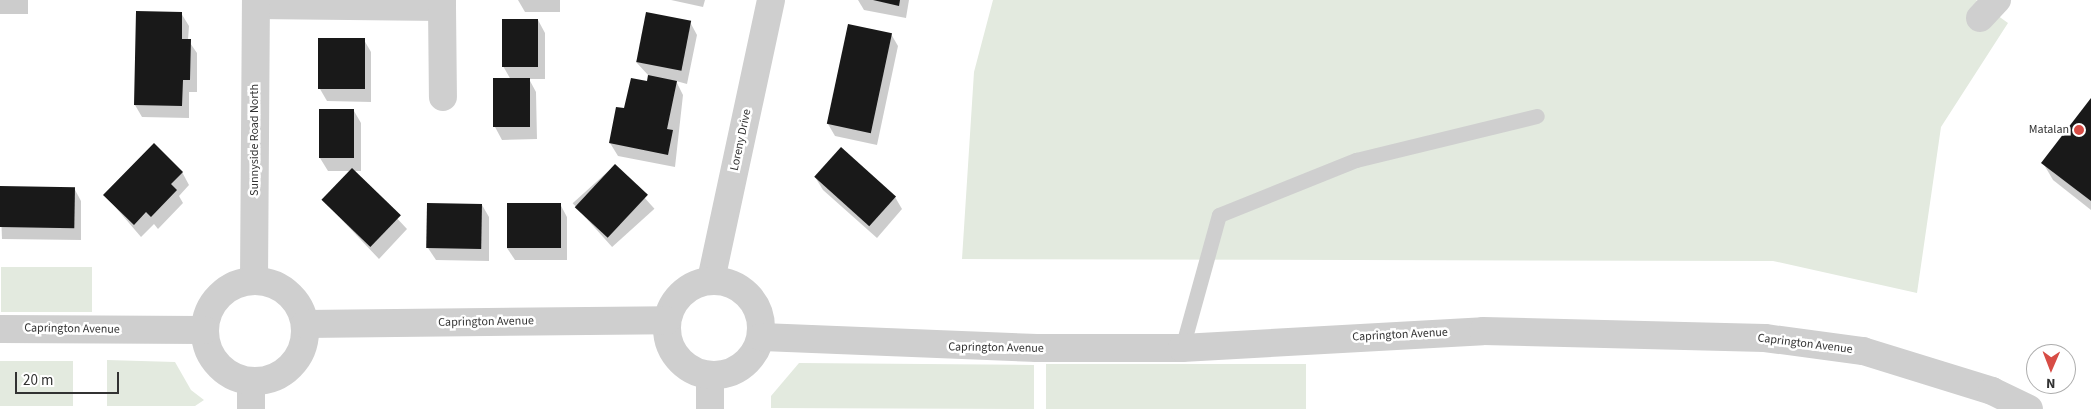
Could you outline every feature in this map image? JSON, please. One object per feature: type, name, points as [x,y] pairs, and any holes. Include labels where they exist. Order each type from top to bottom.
[{"type":"street","name":"Loreny Drive","points":[[711,280],[771,0]]},
{"type":"street","points":[[256,2],[442,3],[443,97]]},
{"type":"street","name":"Sunnyside Road North","points":[[254,280],[256,2]]},
{"type":"street","points":[[254,280],[283,288],[299,304],[305,324],[305,342],[291,366],[269,379],[251,381],[218,366],[207,348],[204,330],[216,298],[231,286],[254,280]]},
{"type":"street","points":[[711,280],[734,284],[747,293],[757,306],[761,337],[748,361],[734,372],[710,375],[685,366],[675,356],[666,334],[667,320],[682,291],[711,280]]},
{"type":"street","name":"Caprington Avenue","points":[[305,324],[667,320]]},
{"type":"street","name":"Caprington Avenue","points":[[0,328],[204,330]]},
{"type":"street","name":"Caprington Avenue","points":[[761,337],[924,347],[1182,348],[1483,331],[1765,338],[1863,351],[1992,391],[2028,409]]},
{"type":"street","points":[[710,375],[710,409]]},
{"type":"street","points":[[251,381],[251,409]]},
{"type":"lane","points":[[1182,348],[1219,215],[1356,160],[1537,116]]},
{"type":"shaded area","points":[[993,0],[1976,0],[2008,23],[1941,127],[1917,293],[1773,261],[962,259],[974,72]]},
{"type":"shaded area","points":[[1,267],[92,267],[92,312],[1,312]]},
{"type":"shaded area","points":[[107,360],[175,362],[191,390],[204,400],[195,406],[107,406]]},
{"type":"shaded area","points":[[0,361],[73,361],[73,406],[0,406]]},
{"type":"shaded area","points":[[799,363],[1034,365],[1034,409],[771,408],[771,396]]},
{"type":"shaded area","points":[[1046,364],[1306,364],[1306,409],[1046,409]]},
{"type":"building","points":[[873,0],[900,0],[899,6]]},
{"type":"building","points":[[136,11],[182,12],[182,39],[191,39],[190,80],[183,80],[182,106],[134,105]]},
{"type":"building","points":[[646,12],[691,21],[681,71],[636,62]]},
{"type":"building","points":[[502,19],[538,19],[538,67],[502,67]]},
{"type":"building","points":[[848,24],[892,33],[871,133],[827,124]]},
{"type":"building","points":[[318,38],[365,38],[365,89],[318,89]]},
{"type":"building","points":[[648,75],[677,81],[667,129],[673,130],[668,155],[609,143],[616,107],[624,108],[631,78],[647,81]]},
{"type":"building","points":[[493,78],[530,78],[530,127],[493,127]]},
{"type":"building","name":"Matalan","points":[[2091,98],[2091,201],[2041,163]]},
{"type":"building","points":[[319,109],[354,109],[354,158],[319,158]]},
{"type":"building","points":[[154,143],[183,172],[171,184],[177,190],[151,217],[146,212],[134,225],[103,195]]},
{"type":"building","points":[[841,147],[896,197],[869,226],[814,177]]},
{"type":"building","points":[[615,164],[648,195],[608,238],[575,207]]},
{"type":"building","points":[[352,168],[401,215],[370,247],[321,200]]},
{"type":"building","points":[[0,186],[75,187],[74,228],[0,227]]},
{"type":"building","points":[[427,203],[482,204],[481,249],[426,248]]},
{"type":"building","points":[[507,203],[561,203],[561,248],[507,248]]},
{"type":"place","name":"Matalan","points":[[2079,130]]}]
